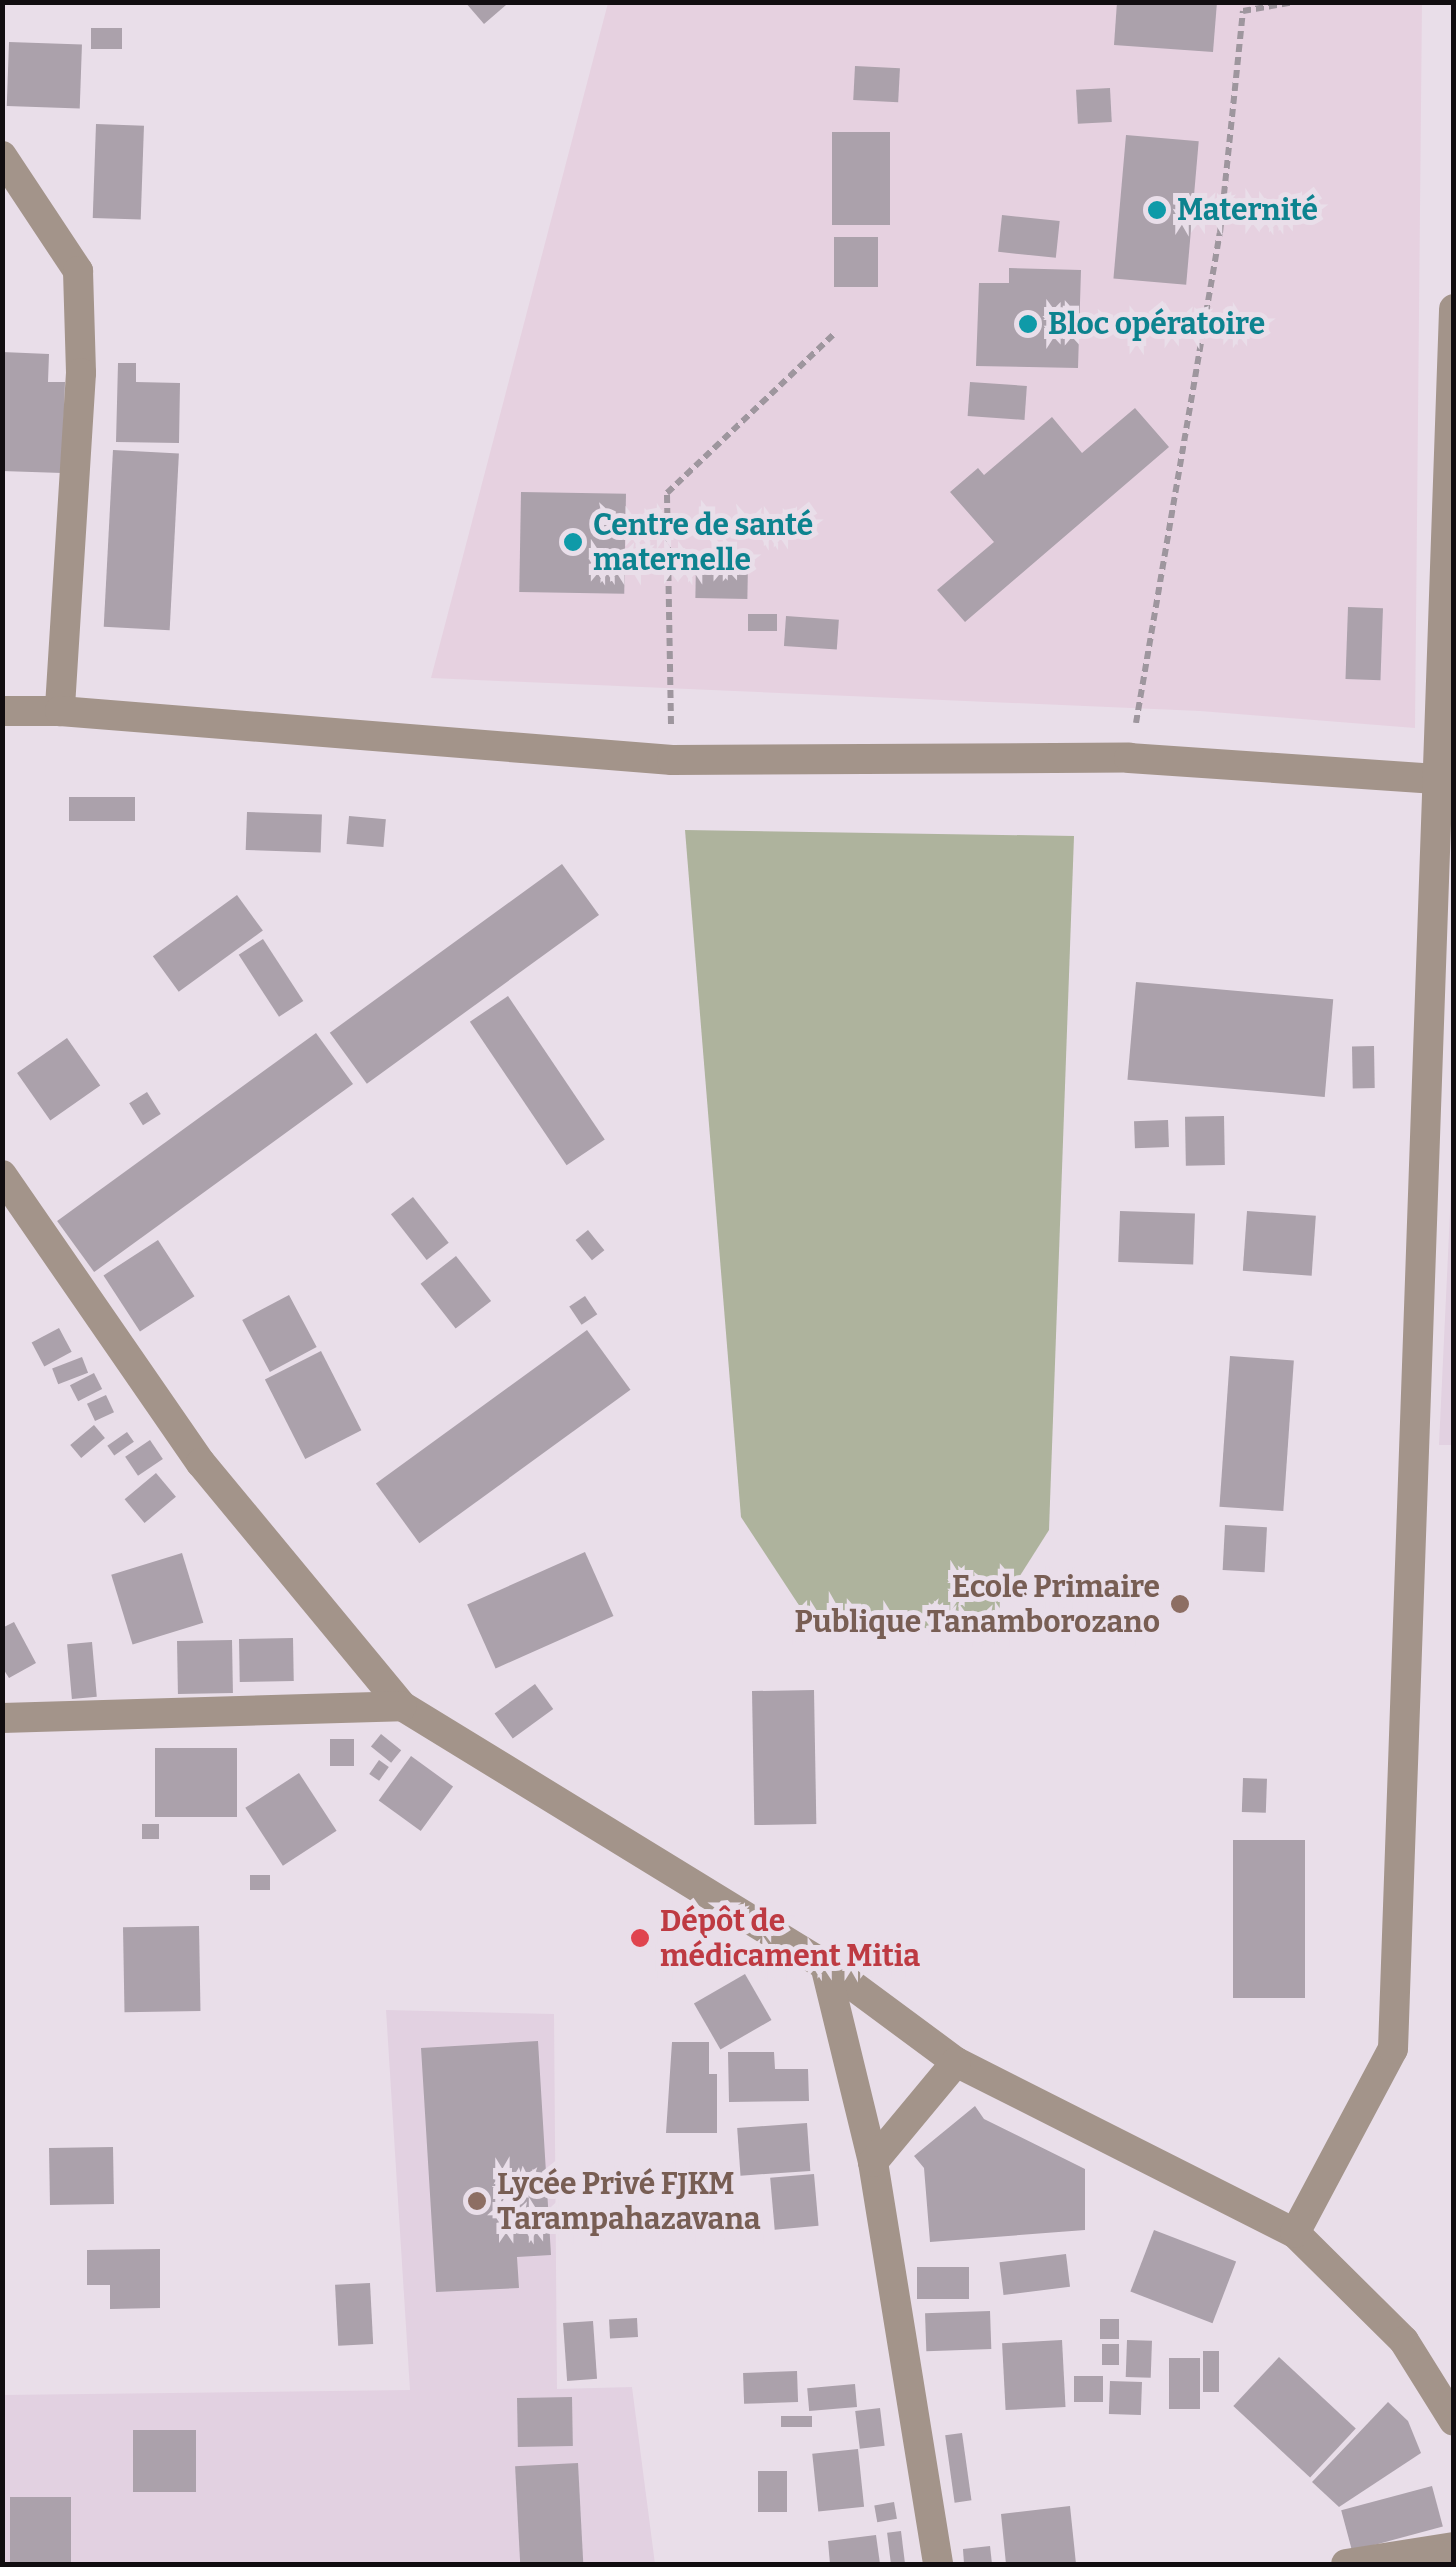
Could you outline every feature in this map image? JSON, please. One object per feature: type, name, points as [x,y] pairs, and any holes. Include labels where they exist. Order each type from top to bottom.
[{"type":"street","points":[[2,156],[78,271],[81,374],[60,711]]},
{"type":"street","points":[[1294,2233],[1392,2049],[1447,780],[1454,309]]},
{"type":"street","points":[[2,711],[60,711],[672,760],[1130,758],[1447,780]]},
{"type":"street","points":[[2,1175],[201,1463],[402,1706],[825,1965],[956,2062],[1294,2233],[1404,2341],[1454,2421]]},
{"type":"street","points":[[2,1718],[402,1706]]},
{"type":"street","points":[[825,1965],[873,2162],[938,2564]]},
{"type":"street","points":[[873,2162],[956,2062]]},
{"type":"street","points":[[1346,2564],[1454,2547]]},
{"type":"path","points":[[1130,758],[1220,232],[1242,11],[1294,2]]},
{"type":"path","points":[[672,760],[667,493],[835,333]]},
{"type":"shaded area","points":[[608,3],[1422,3],[1415,728],[1200,711],[431,678]]},
{"type":"shaded area","points":[[1453,1149],[1453,1445],[1439,1445]]},
{"type":"shaded area","name":"Lycée Privé FJKM Tarampahazavana","points":[[386,2010],[554,2014],[557,2389],[632,2387],[655,2564],[3,2564],[2,2395],[410,2390]]},
{"type":"green space","points":[[685,830],[1074,836],[1049,1530],[983,1634],[806,1616],[741,1517]]},
{"type":"building","points":[[465,2],[504,2],[506,5],[484,24]]},
{"type":"building","points":[[1117,2],[1217,2],[1213,52],[1114,45]]},
{"type":"building","points":[[91,28],[122,28],[122,49],[91,49]]},
{"type":"building","points":[[9,42],[82,45],[80,109],[7,106]]},
{"type":"building","points":[[855,66],[900,68],[898,102],[853,100]]},
{"type":"building","points":[[1110,88],[1112,122],[1078,124],[1076,90]]},
{"type":"building","points":[[96,124],[144,126],[141,220],[93,218]]},
{"type":"building","points":[[832,132],[890,132],[890,225],[832,225]]},
{"type":"building","name":"Maternité","points":[[1126,135],[1199,141],[1186,285],[1113,278]]},
{"type":"building","points":[[1002,215],[1060,221],[1056,258],[998,252]]},
{"type":"building","points":[[834,237],[878,237],[878,287],[834,287]]},
{"type":"building","name":"Bloc opératoire","points":[[1009,268],[1081,270],[1078,368],[976,366],[979,283],[1009,283]]},
{"type":"building","points":[[2,352],[49,354],[48,382],[65,382],[62,473],[2,471]]},
{"type":"building","points":[[118,363],[136,363],[136,382],[180,383],[179,443],[116,442]]},
{"type":"building","points":[[970,382],[1027,386],[1024,420],[968,416]]},
{"type":"building","points":[[1135,408],[1169,447],[965,622],[937,590],[994,542],[950,492],[978,468],[984,475],[1052,417],[1082,453]]},
{"type":"building","points":[[113,450],[179,453],[170,630],[104,627]]},
{"type":"building","name":"Centre de santé maternelle","points":[[521,492],[626,494],[624,594],[519,592]]},
{"type":"building","points":[[696,562],[748,563],[747,599],[695,598]]},
{"type":"building","points":[[1348,607],[1383,608],[1380,680],[1345,679]]},
{"type":"building","points":[[748,614],[777,614],[777,631],[748,631]]},
{"type":"building","points":[[786,616],[839,620],[837,650],[784,646]]},
{"type":"building","points":[[69,797],[135,797],[135,821],[69,821]]},
{"type":"building","points":[[247,812],[322,815],[321,853],[246,850]]},
{"type":"building","points":[[349,816],[386,819],[383,847],[347,844]]},
{"type":"building","points":[[562,864],[599,915],[367,1084],[330,1033]]},
{"type":"building","points":[[237,895],[263,931],[179,992],[153,956]]},
{"type":"building","points":[[263,939],[303,1001],[279,1017],[239,955]]},
{"type":"building","points":[[1136,982],[1333,999],[1325,1097],[1127,1080]]},
{"type":"building","points":[[508,996],[605,1139],[567,1165],[470,1022]]},
{"type":"building","points":[[316,1033],[353,1084],[94,1272],[57,1221]]},
{"type":"building","points":[[67,1038],[100,1086],[50,1120],[17,1073]]},
{"type":"building","points":[[1352,1046],[1374,1046],[1375,1088],[1353,1088]]},
{"type":"building","points":[[147,1092],[161,1114],[143,1125],[129,1103]]},
{"type":"building","points":[[1224,1116],[1225,1165],[1186,1166],[1185,1117]]},
{"type":"building","points":[[1168,1120],[1169,1147],[1135,1148],[1134,1121]]},
{"type":"building","points":[[413,1197],[449,1243],[427,1260],[391,1214]]},
{"type":"building","points":[[1120,1211],[1195,1214],[1193,1265],[1118,1262]]},
{"type":"building","points":[[1247,1211],[1316,1216],[1312,1276],[1243,1271]]},
{"type":"building","points":[[588,1230],[604,1250],[592,1260],[576,1240]]},
{"type":"building","points":[[158,1240],[194,1296],[140,1332],[103,1275]]},
{"type":"building","points":[[456,1256],[491,1301],[456,1329],[421,1284]]},
{"type":"building","points":[[289,1295],[317,1347],[270,1372],[242,1320]]},
{"type":"building","points":[[585,1296],[597,1314],[582,1325],[569,1307]]},
{"type":"building","points":[[59,1328],[72,1352],[44,1366],[32,1343]]},
{"type":"building","points":[[587,1330],[630,1390],[419,1543],[376,1483]]},
{"type":"building","points":[[321,1351],[361,1430],[305,1459],[265,1380]]},
{"type":"building","points":[[1230,1356],[1294,1360],[1283,1511],[1219,1507]]},
{"type":"building","points":[[82,1357],[88,1373],[58,1384],[52,1368]]},
{"type":"building","points":[[94,1373],[102,1389],[78,1401],[70,1385]]},
{"type":"building","points":[[106,1395],[114,1412],[95,1421],[87,1404]]},
{"type":"building","points":[[94,1425],[105,1438],[81,1458],[70,1445]]},
{"type":"building","points":[[127,1432],[134,1442],[114,1456],[107,1446]]},
{"type":"building","points":[[150,1440],[163,1459],[138,1476],[125,1457]]},
{"type":"building","points":[[156,1473],[176,1497],[145,1523],[125,1499]]},
{"type":"building","points":[[1225,1525],[1267,1527],[1265,1572],[1223,1570]]},
{"type":"building","points":[[585,1552],[613,1616],[496,1668],[467,1604]]},
{"type":"building","points":[[182,1553],[203,1623],[133,1644],[111,1575]]},
{"type":"building","points":[[14,1622],[36,1663],[9,1678],[2,1667],[2,1628]]},
{"type":"building","points":[[293,1638],[294,1681],[240,1682],[239,1639]]},
{"type":"building","points":[[232,1640],[233,1693],[178,1694],[177,1641]]},
{"type":"building","points":[[92,1642],[97,1697],[72,1699],[67,1644]]},
{"type":"building","points":[[535,1684],[553,1709],[513,1738],[495,1713]]},
{"type":"building","points":[[814,1690],[816,1824],[754,1825],[752,1691]]},
{"type":"building","points":[[381,1734],[401,1750],[391,1763],[371,1746]]},
{"type":"building","points":[[330,1739],[354,1739],[354,1766],[330,1766]]},
{"type":"building","points":[[155,1748],[237,1748],[237,1817],[155,1817]]},
{"type":"building","points":[[411,1756],[453,1787],[421,1831],[379,1800]]},
{"type":"building","points":[[379,1760],[389,1767],[379,1781],[369,1774]]},
{"type":"building","points":[[299,1773],[337,1831],[283,1866],[245,1808]]},
{"type":"building","points":[[1243,1778],[1267,1779],[1266,1813],[1242,1812]]},
{"type":"building","points":[[142,1824],[159,1824],[159,1839],[142,1839]]},
{"type":"building","points":[[1233,1840],[1305,1840],[1305,1998],[1233,1998]]},
{"type":"building","points":[[250,1875],[270,1875],[270,1890],[250,1890]]},
{"type":"building","points":[[199,1926],[200,2011],[124,2012],[123,1927]]},
{"type":"building","points":[[745,1974],[772,2020],[720,2049],[694,2003]]},
{"type":"building","points":[[538,2041],[551,2255],[517,2257],[519,2288],[436,2292],[421,2048]]},
{"type":"building","points":[[672,2042],[709,2042],[709,2074],[717,2074],[717,2133],[666,2133]]},
{"type":"building","points":[[728,2052],[774,2052],[775,2069],[808,2069],[809,2101],[729,2102]]},
{"type":"building","points":[[975,2106],[984,2119],[1085,2169],[1085,2230],[930,2242],[924,2168],[914,2156]]},
{"type":"building","points":[[807,2123],[810,2171],[741,2176],[737,2128]]},
{"type":"building","points":[[113,2147],[114,2204],[50,2205],[49,2148]]},
{"type":"building","points":[[814,2174],[819,2226],[775,2230],[770,2178]]},
{"type":"building","points":[[1154,2230],[1236,2262],[1213,2323],[1130,2292]]},
{"type":"building","points":[[160,2249],[160,2308],[110,2309],[110,2285],[87,2285],[87,2250]]},
{"type":"building","points":[[1066,2254],[1070,2287],[1004,2295],[999,2262]]},
{"type":"building","points":[[917,2267],[969,2267],[969,2299],[917,2299]]},
{"type":"building","points":[[370,2283],[373,2344],[338,2346],[335,2285]]},
{"type":"building","points":[[990,2311],[991,2349],[926,2351],[925,2313]]},
{"type":"building","points":[[637,2318],[638,2337],[610,2338],[609,2319]]},
{"type":"building","points":[[1100,2319],[1119,2319],[1119,2339],[1100,2339]]},
{"type":"building","points":[[593,2321],[597,2379],[567,2381],[563,2323]]},
{"type":"building","points":[[1062,2340],[1066,2407],[1006,2410],[1002,2343]]},
{"type":"building","points":[[1127,2340],[1152,2341],[1151,2378],[1126,2377]]},
{"type":"building","points":[[1102,2344],[1119,2344],[1119,2365],[1102,2365]]},
{"type":"building","points":[[1203,2351],[1219,2351],[1219,2392],[1203,2392]]},
{"type":"building","points":[[1279,2357],[1356,2429],[1310,2478],[1233,2406]]},
{"type":"building","points":[[1169,2358],[1200,2358],[1200,2409],[1169,2409]]},
{"type":"building","points":[[797,2371],[798,2402],[744,2404],[743,2373]]},
{"type":"building","points":[[1074,2376],[1103,2376],[1103,2402],[1074,2402]]},
{"type":"building","points":[[1110,2381],[1142,2382],[1141,2415],[1109,2414]]},
{"type":"building","points":[[855,2384],[857,2407],[809,2411],[807,2388]]},
{"type":"building","points":[[572,2397],[573,2446],[518,2447],[517,2398]]},
{"type":"building","points":[[1388,2402],[1408,2421],[1421,2453],[1339,2507],[1312,2482]]},
{"type":"building","points":[[880,2408],[885,2446],[860,2449],[855,2411]]},
{"type":"building","points":[[781,2416],[812,2416],[812,2427],[781,2427]]},
{"type":"building","points":[[133,2430],[196,2430],[196,2492],[133,2492]]},
{"type":"building","points":[[962,2433],[971,2500],[955,2503],[945,2435]]},
{"type":"building","points":[[858,2449],[864,2507],[818,2511],[812,2454]]},
{"type":"building","points":[[578,2463],[583,2564],[520,2564],[515,2466]]},
{"type":"building","points":[[758,2471],[787,2471],[787,2512],[758,2512]]},
{"type":"building","points":[[1432,2486],[1443,2527],[1352,2551],[1341,2510]]},
{"type":"building","points":[[10,2497],[71,2497],[71,2564],[10,2564]]},
{"type":"building","points":[[894,2502],[897,2519],[877,2522],[874,2505]]},
{"type":"building","points":[[1070,2506],[1076,2564],[1006,2564],[1001,2514]]},
{"type":"building","points":[[901,2531],[905,2564],[891,2564],[887,2533]]},
{"type":"building","points":[[876,2535],[880,2564],[830,2564],[828,2541]]},
{"type":"building","points":[[990,2546],[992,2564],[964,2564],[963,2549]]},
{"type":"place","name":"Maternité","points":[[1157,210]]},
{"type":"place","name":"Bloc opératoire","points":[[1028,324]]},
{"type":"place","name":"Centre de santé maternelle","points":[[573,542]]},
{"type":"place","name":"Ecole Primaire Publique Tanamborozano","points":[[1180,1604]]},
{"type":"place","name":"Dépôt de médicament Mitia","points":[[640,1938]]},
{"type":"place","name":"Lycée Privé FJKM Tarampahazavana","points":[[477,2201]]}]
